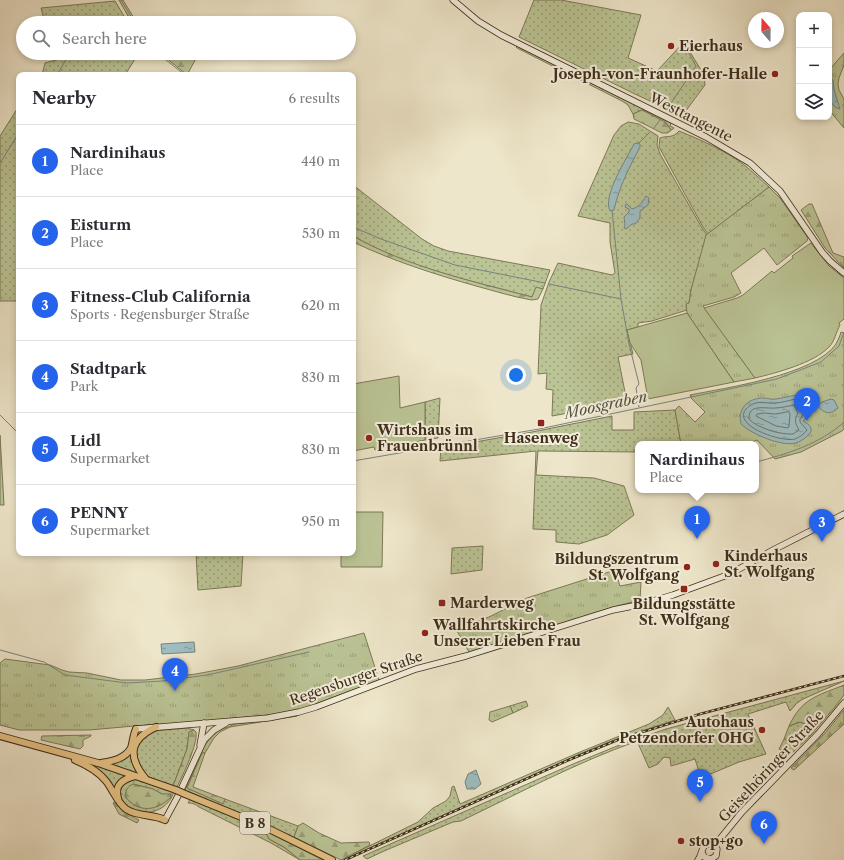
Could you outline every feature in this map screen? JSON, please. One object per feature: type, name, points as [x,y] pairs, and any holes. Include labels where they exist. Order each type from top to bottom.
[{"type":"main road","points":[[146,779],[135,765],[133,756],[135,744],[140,737],[156,727]]},
{"type":"main road","points":[[136,729],[140,737]]},
{"type":"main road","points":[[98,763],[113,761],[126,753],[131,747],[136,729]]},
{"type":"main road","name":"B 8","points":[[0,736],[98,763],[176,790],[261,825],[332,860]]},
{"type":"main road","points":[[58,751],[98,772],[126,809],[134,813],[159,817],[165,820]]},
{"type":"main road","points":[[120,802],[117,793],[119,784],[124,780],[136,776]]},
{"type":"street","name":"Westtangente","points":[[453,0],[478,21],[501,35],[706,137],[750,163],[780,190],[822,252],[844,273]]},
{"type":"street","name":"Regensburger Straße","points":[[136,729],[268,718],[299,712],[416,670],[613,610],[643,604],[674,595],[730,574],[844,514]]},
{"type":"street","name":"Geiselhöringer Straße","points":[[715,845],[742,812],[818,734],[844,702]]},
{"type":"street","points":[[165,820],[178,796],[200,747],[208,735],[220,726],[232,721]]},
{"type":"street","points":[[204,724],[207,728],[208,735]]},
{"type":"street","points":[[200,747],[204,724]]},
{"type":"street","points":[[698,860],[703,848],[706,844],[710,843],[715,845],[718,851],[716,856],[711,859],[705,859],[702,852]]},
{"type":"street","points":[[716,856],[722,860]]},
{"type":"green space","points":[[119,0],[123,0],[133,16],[128,16]]},
{"type":"green space","points":[[534,0],[561,0],[641,15],[628,58],[657,71],[684,42],[704,75],[705,85],[682,116],[519,37]]},
{"type":"green space","points":[[115,1],[124,16],[43,16],[41,8]]},
{"type":"green space","points":[[518,46],[671,123],[670,126],[674,128],[667,133],[671,130],[665,122],[642,110],[633,114],[628,105],[622,101],[516,47]]},
{"type":"green space","points":[[844,53],[844,65],[838,84],[839,90],[844,99],[844,128],[832,114],[832,67]]},
{"type":"green space","points":[[56,60],[134,60],[127,72],[43,72],[45,63]]},
{"type":"green space","points":[[169,60],[195,60],[189,72],[183,72]]},
{"type":"green space","points":[[642,110],[665,122],[671,130],[667,133],[662,133],[634,119],[633,114]]},
{"type":"green space","points":[[16,111],[16,301],[0,301],[0,136]]},
{"type":"green space","points":[[628,122],[639,124],[658,136],[657,145],[660,154],[707,235],[691,290],[689,303],[686,305],[687,310],[652,321],[638,323],[638,327],[627,330],[633,354],[618,357],[627,402],[552,416],[553,390],[546,389],[547,373],[538,374],[541,305],[549,282],[558,263],[612,275],[615,273],[610,242],[610,223],[578,216],[614,135],[621,126]]},
{"type":"green space","points":[[679,131],[728,154],[769,187],[708,234],[659,147],[660,138],[672,136]]},
{"type":"green space","points":[[356,187],[422,239],[434,246],[448,251],[550,270],[543,289],[536,288],[532,297],[463,279],[418,265],[374,247],[356,238]]},
{"type":"green space","points":[[769,187],[780,198],[808,238],[807,241],[777,265],[764,248],[731,273],[741,293],[734,297],[703,306],[755,378],[734,382],[687,313],[686,304],[689,303],[691,290],[706,235]]},
{"type":"green space","points":[[809,204],[812,204],[833,253],[844,257],[844,268],[825,248],[801,210]]},
{"type":"green space","points":[[356,238],[374,247],[418,265],[463,279],[532,297],[536,287],[543,289],[538,299],[532,300],[511,296],[429,272],[356,243]]},
{"type":"green space","points":[[811,243],[829,266],[844,278],[844,319],[839,323],[840,325],[831,345],[822,353],[805,363],[755,378],[704,308],[743,295],[772,271],[774,273],[793,258],[792,256]]},
{"type":"green space","points":[[687,313],[734,382],[648,399],[641,360],[630,343],[627,330]]},
{"type":"green space","points":[[841,332],[844,333],[844,429],[842,431],[801,452],[775,459],[757,440],[680,441],[675,410],[679,406],[695,422],[705,412],[691,398],[690,395],[746,384],[790,372],[825,355],[836,344]]},
{"type":"green space","points":[[399,376],[400,408],[425,402],[425,440],[375,450],[374,447],[356,450],[356,383]]},
{"type":"green space","points":[[440,398],[438,438],[425,440],[425,402]]},
{"type":"green space","points":[[675,410],[680,441],[635,441],[635,452],[538,451],[536,475],[594,478],[624,486],[634,515],[607,535],[579,544],[556,542],[556,530],[533,529],[536,451],[440,461],[441,448],[612,416],[612,430],[634,430],[634,412]]},
{"type":"green space","points":[[0,435],[4,505],[0,505]]},
{"type":"green space","points":[[356,512],[383,512],[382,567],[341,567],[341,556],[356,556]]},
{"type":"green space","points":[[483,546],[482,570],[451,574],[452,548]]},
{"type":"green space","points":[[196,556],[243,556],[241,586],[198,590]]},
{"type":"green space","points":[[615,570],[620,586],[641,582],[640,600],[469,652],[456,629],[489,617],[527,598]]},
{"type":"green space","points":[[364,633],[379,680],[297,710],[277,714],[163,725],[157,724],[89,730],[19,730],[0,725],[0,663],[5,659],[50,665],[69,672],[87,673],[121,680],[145,680],[196,674],[238,666]]},
{"type":"green space","points":[[844,681],[803,699],[790,711],[786,702],[748,714],[766,754],[739,762],[701,778],[695,759],[671,766],[670,758],[664,757],[658,764],[649,768],[637,741],[526,789],[461,821],[453,822],[367,859],[363,856],[622,744],[666,729]]},
{"type":"green space","points":[[844,685],[844,695],[811,735],[792,753],[779,749],[784,739],[790,742],[805,724],[800,722],[789,726],[799,709],[818,695]]},
{"type":"green space","points":[[526,701],[528,706],[513,713],[510,706]]},
{"type":"green space","points":[[510,706],[513,713],[492,722],[489,720],[490,712]]},
{"type":"green space","points":[[668,707],[675,720],[614,740],[582,753],[341,860],[418,822],[433,808],[446,801],[450,796],[452,787],[454,786],[460,804],[649,724],[663,715]]},
{"type":"green space","points":[[844,710],[844,724],[794,770],[791,768],[825,733]]},
{"type":"green space","points":[[297,716],[230,727],[220,732],[214,738],[205,753],[202,753],[187,788],[223,803],[225,799],[298,826],[294,837],[185,790],[205,745],[218,731],[235,724]]},
{"type":"green space","points":[[800,722],[805,724],[790,742],[784,739],[789,726]]},
{"type":"green space","points":[[187,728],[194,730],[189,732],[187,749],[173,786],[155,780],[146,775],[138,765],[135,753],[141,739],[154,731]]},
{"type":"green space","points":[[194,730],[196,732],[196,737],[190,760],[177,787],[173,786],[187,749],[189,732]]},
{"type":"green space","points":[[91,735],[83,740],[83,746],[80,749],[41,740],[42,736]]},
{"type":"green space","points":[[131,752],[131,760],[137,774],[112,765]]},
{"type":"green space","points":[[202,753],[205,753],[193,787],[225,799],[223,804],[187,788]]},
{"type":"green space","points":[[92,764],[126,775],[126,777],[114,790],[91,765]]},
{"type":"green space","points":[[134,779],[174,792],[168,803],[159,809],[149,812],[139,812],[130,809],[123,803],[120,794],[121,784]],"holes":[[[133,784],[153,789],[162,794],[158,806],[148,808],[136,806],[125,796]]]},
{"type":"green space","points":[[133,784],[153,789],[162,794],[171,794],[171,797],[166,802],[154,808],[142,808],[136,806],[125,796],[129,786]]},
{"type":"green space","points":[[190,799],[265,831],[269,839],[284,847],[300,860],[271,843],[195,804],[188,803]]},
{"type":"green space","points":[[115,802],[123,810],[139,820],[137,823],[119,814],[113,803]]},
{"type":"green space","points":[[303,823],[319,833],[341,843],[369,842],[370,845],[341,860],[294,837],[298,826]]},
{"type":"green space","points":[[265,831],[323,860],[300,860],[284,847],[269,839]]},
{"type":"water","points":[[832,80],[840,109],[832,103]]},
{"type":"water","points":[[634,144],[640,144],[640,147],[628,170],[614,210],[610,211],[608,204],[612,187]]},
{"type":"water","points":[[646,196],[649,198],[648,205],[640,211],[640,218],[635,224],[632,224],[626,229],[624,228],[624,217],[629,212],[629,209],[625,207],[626,204],[632,209],[637,207]]},
{"type":"water","points":[[798,395],[811,414],[803,421],[808,424],[811,432],[800,441],[790,444],[767,439],[752,432],[741,424],[740,419],[742,409],[748,402],[763,398],[774,399]]},
{"type":"water","points":[[831,399],[834,400],[838,408],[833,412],[825,412],[818,406],[822,402]]},
{"type":"water","points":[[194,642],[195,652],[162,654],[161,644]]},
{"type":"water","points":[[476,770],[481,784],[475,789],[467,789],[465,782],[468,774]]},
{"type":"waterway","points":[[121,0],[131,16]]},
{"type":"waterway","points":[[667,109],[696,66],[685,46]]},
{"type":"waterway","points":[[59,72],[66,60]]},
{"type":"waterway","points":[[166,60],[181,72]]},
{"type":"waterway","points":[[654,128],[660,120]]},
{"type":"waterway","points":[[638,144],[650,132]]},
{"type":"waterway","points":[[0,163],[16,138]]},
{"type":"waterway","points":[[612,210],[621,299],[629,344],[639,384],[636,388],[639,407]]},
{"type":"waterway","points":[[356,228],[381,239],[455,265],[545,283]]},
{"type":"waterway","points":[[549,284],[621,299]]},
{"type":"waterway","name":"Moosgraben","points":[[356,460],[539,429],[777,379],[821,362],[839,346],[844,332]]},
{"type":"waterway","name":"Moosgraben","points":[[0,415],[16,431]]},
{"type":"waterway","points":[[759,461],[791,452],[814,442],[835,430],[844,422]]},
{"type":"waterway","points":[[0,650],[44,662],[65,675],[127,683],[163,681],[207,675],[309,652]]},
{"type":"railway","points":[[345,860],[571,759],[620,739],[700,714],[844,676]]},
{"type":"place","name":"Eierhaus","points":[[671,46]]},
{"type":"place","name":"Joseph-von-Fraunhofer-Halle","points":[[775,74]]},
{"type":"place","name":"Eisturm","points":[[807,421]]},
{"type":"place","name":"Hasenweg","points":[[541,423]]},
{"type":"place","name":"Wirtshaus im Frauenbrünnl","points":[[369,438]]},
{"type":"place","name":"Nardinihaus","points":[[697,539]]},
{"type":"place","name":"Fitness-Club California","points":[[822,542]]},
{"type":"place","name":"Kinderhaus St. Wolfgang","points":[[716,564]]},
{"type":"place","name":"Bildungszentrum St. Wolfgang","points":[[687,567]]},
{"type":"place","name":"Bildungsstätte St. Wolfgang","points":[[684,589]]},
{"type":"place","name":"Marderweg","points":[[442,603]]},
{"type":"place","name":"Wallfahrtskirche Unserer Lieben Frau","points":[[425,633]]},
{"type":"place","name":"Stadtpark","points":[[175,691]]},
{"type":"place","name":"Autohaus Petzendorfer OHG","points":[[762,730]]},
{"type":"place","name":"Lidl","points":[[700,802]]},
{"type":"place","name":"stop+go","points":[[681,841]]},
{"type":"place","name":"PENNY","points":[[764,844]]}]
